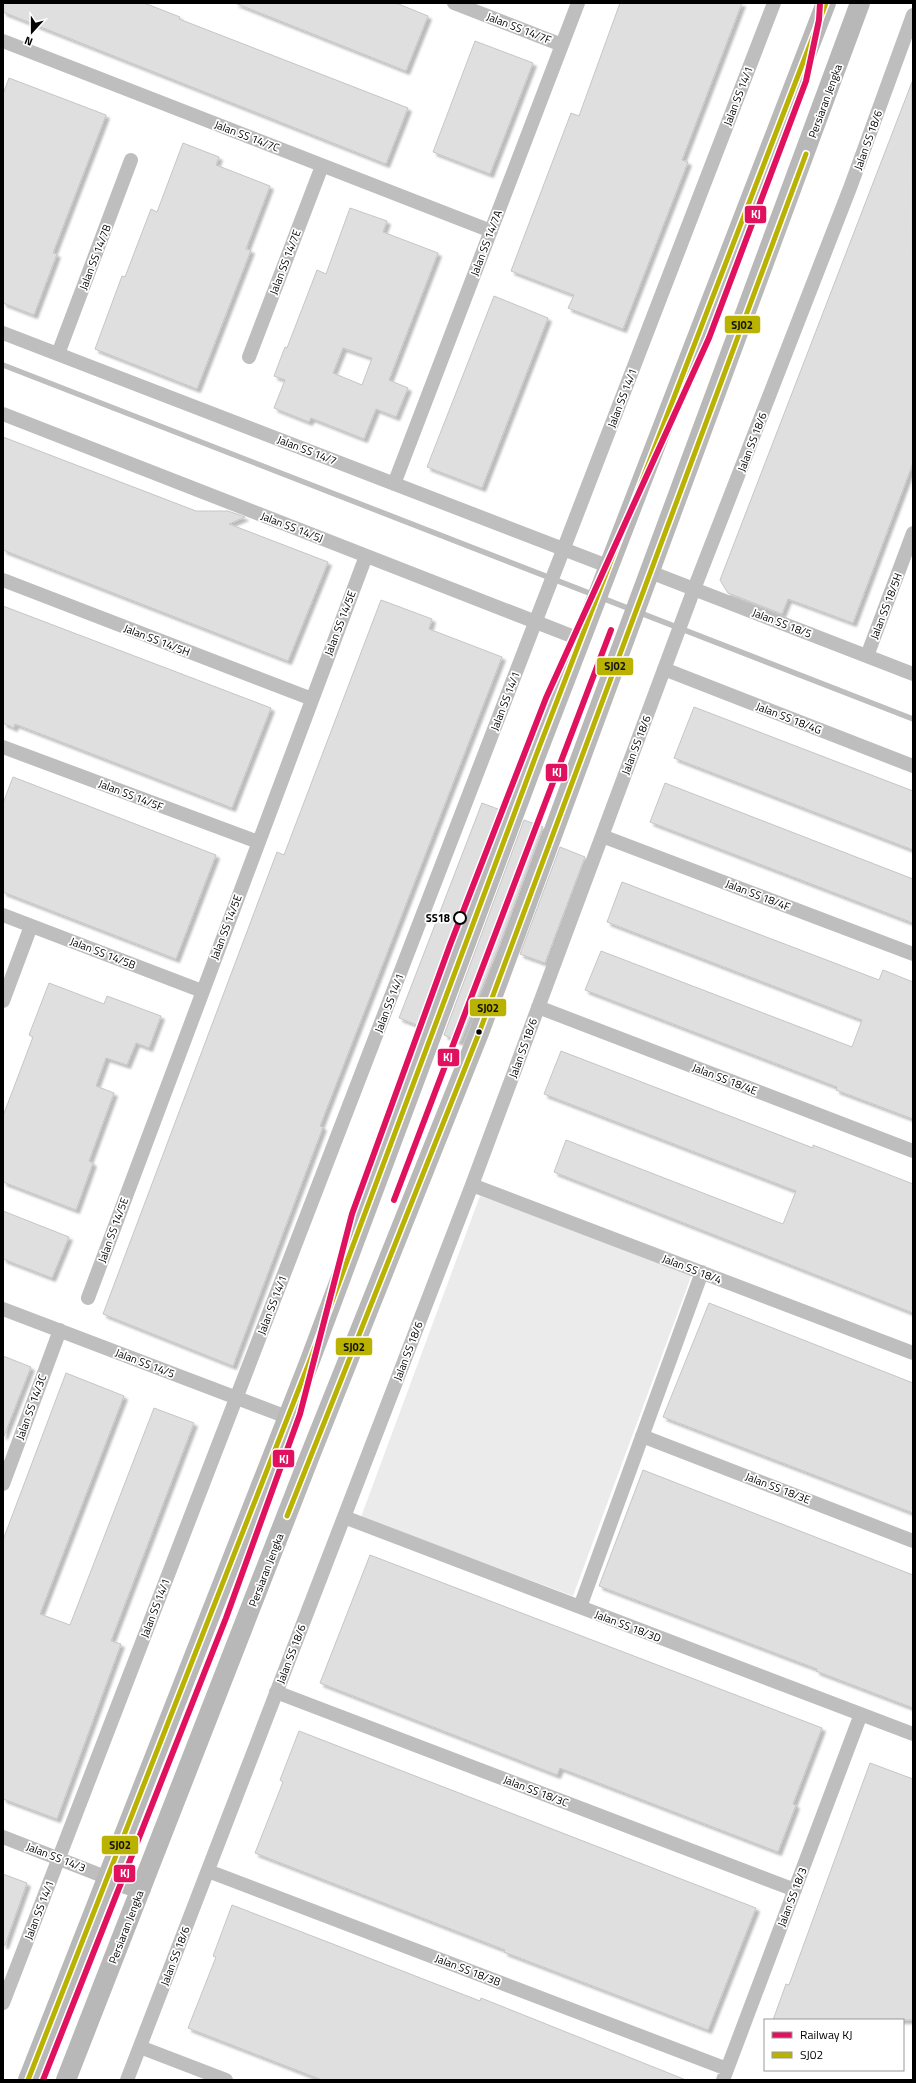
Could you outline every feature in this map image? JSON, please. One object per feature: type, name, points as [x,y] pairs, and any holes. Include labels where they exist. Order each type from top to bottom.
[{"type":"main road","points":[[28,2080],[312,1356],[535,758],[582,640],[826,3]]},
{"type":"main road","name":"Persiaran Jengka","points":[[66,2080],[479,1033],[860,3]]},
{"type":"main road","points":[[108,1878],[141,1889]]},
{"type":"street","name":"Jalan SS 14/7F","points":[[454,3],[562,45]]},
{"type":"street","name":"Jalan SS 14/7A","points":[[394,484],[578,3]]},
{"type":"street","name":"Jalan SS 14/1","points":[[3,2003],[774,3]]},
{"type":"street","name":"Jalan SS 18/6","points":[[127,2080],[472,1185],[694,589],[850,188],[913,15]]},
{"type":"street","name":"Jalan SS 14/7C","points":[[3,42],[491,231]]},
{"type":"street","name":"Jalan SS 14/7B","points":[[58,354],[131,160]]},
{"type":"street","name":"Jalan SS 14/7E","points":[[248,358],[322,166]]},
{"type":"street","name":"Jalan SS 14/7","points":[[3,333],[610,567]]},
{"type":"street","name":"Jalan SS 14/5J","points":[[3,414],[582,640]]},
{"type":"street","name":"Jalan SS 18/5H","points":[[867,656],[913,533]]},
{"type":"street","name":"Jalan SS 14/5E","points":[[88,1298],[366,556]]},
{"type":"street","name":"Jalan SS 18/5","points":[[650,572],[913,674]]},
{"type":"street","name":"Jalan SS 14/5H","points":[[3,580],[312,699]]},
{"type":"street","name":"Jalan SS 18/4G","points":[[664,669],[913,766]]},
{"type":"street","name":"Jalan SS 14/5F","points":[[3,747],[258,842]]},
{"type":"street","name":"Jalan SS 18/4F","points":[[602,836],[913,954]]},
{"type":"street","name":"Jalan SS 14/5B","points":[[3,915],[202,991]]},
{"type":"street","points":[[3,1001],[31,926]]},
{"type":"street","name":"Jalan SS 18/4E","points":[[538,1007],[913,1151]]},
{"type":"street","name":"Jalan SS 18/4","points":[[472,1185],[913,1352]]},
{"type":"street","points":[[580,1607],[702,1272]]},
{"type":"street","name":"Jalan SS 14/5","points":[[3,1308],[287,1417]]},
{"type":"street","name":"Jalan SS 14/3C","points":[[3,1484],[60,1330]]},
{"type":"street","name":"Jalan SS 18/3E","points":[[642,1436],[913,1541]]},
{"type":"street","name":"Jalan SS 18/3D","points":[[344,1517],[913,1734]]},
{"type":"street","name":"Jalan SS 18/3C","points":[[276,1692],[795,1890]]},
{"type":"street","name":"Jalan SS 18/3","points":[[725,2075],[861,1714]]},
{"type":"street","name":"Jalan SS 14/3","points":[[3,1837],[108,1878]]},
{"type":"street","name":"Jalan SS 18/3B","points":[[208,1871],[725,2075]]},
{"type":"street","points":[[140,2047],[226,2080]]},
{"type":"shaded area","points":[[480,1196],[692,1274],[573,1596],[361,1517]]},
{"type":"building","points":[[3,3],[144,3],[180,17],[179,19],[408,108],[386,164],[3,12]]},
{"type":"building","points":[[235,3],[396,3],[428,16],[406,71]]},
{"type":"building","points":[[620,3],[742,3],[682,160],[688,162],[623,329],[568,308],[574,295],[511,271],[571,113],[579,116]]},
{"type":"building","points":[[475,41],[533,63],[490,174],[433,152]]},
{"type":"building","points":[[9,78],[106,115],[53,253],[57,254],[34,315],[3,303],[3,94]]},
{"type":"building","points":[[912,82],[913,463],[853,623],[788,599],[782,614],[728,593],[720,580]]},
{"type":"building","points":[[183,143],[219,157],[216,165],[270,186],[246,249],[251,250],[197,389],[95,349],[122,276],[125,277],[151,209],[157,212]]},
{"type":"building","points":[[350,208],[387,221],[383,232],[438,253],[389,380],[408,388],[396,417],[376,409],[364,439],[311,418],[309,422],[274,408],[285,380],[274,376],[285,347],[287,348],[317,270],[326,274]],"holes":[[[343,348],[372,358],[362,385],[333,373]]]},
{"type":"building","points":[[494,296],[548,318],[482,488],[427,467]]},
{"type":"building","points":[[3,437],[196,511],[228,511],[245,517],[229,524],[328,562],[288,661],[3,550]]},
{"type":"building","points":[[381,600],[432,619],[429,629],[502,657],[320,1126],[323,1127],[233,1366],[103,1314],[277,852],[284,855]]},
{"type":"building","points":[[3,606],[271,708],[232,808],[15,724],[14,728],[3,723]]},
{"type":"building","points":[[694,707],[913,791],[913,850],[674,758]]},
{"type":"building","points":[[13,777],[216,855],[176,959],[3,892],[3,803]]},
{"type":"building","points":[[665,783],[913,879],[913,923],[650,822]]},
{"type":"building","points":[[482,803],[503,811],[422,1027],[399,1018]]},
{"type":"building","points":[[524,820],[543,827],[499,946],[460,1042],[444,1035]]},
{"type":"building","points":[[560,847],[585,857],[545,963],[520,954]]},
{"type":"building","points":[[622,882],[879,980],[883,970],[913,982],[913,1119],[836,1090],[837,1087],[585,990],[601,951],[852,1047],[862,1020],[607,922]]},
{"type":"building","points":[[49,983],[104,1004],[107,996],[161,1016],[149,1048],[136,1043],[127,1065],[106,1058],[96,1086],[114,1093],[89,1161],[93,1163],[76,1210],[3,1182],[3,1116],[33,1037],[29,1035]]},
{"type":"building","points":[[561,1051],[813,1148],[813,1145],[913,1184],[913,1313],[554,1172],[566,1140],[783,1224],[796,1191],[544,1094]]},
{"type":"building","points":[[3,1211],[69,1237],[52,1278],[3,1259]]},
{"type":"building","points":[[709,1303],[913,1383],[913,1513],[663,1417]]},
{"type":"building","points":[[3,1356],[31,1367],[4,1436],[3,1436]]},
{"type":"building","points":[[66,1373],[124,1396],[40,1614],[70,1625],[154,1408],[194,1423],[111,1641],[121,1644],[57,1819],[3,1799],[3,1540]]},
{"type":"building","points":[[643,1470],[913,1575],[913,1708],[816,1671],[817,1669],[599,1586]]},
{"type":"building","points":[[370,1555],[822,1728],[793,1804],[796,1805],[778,1852],[560,1768],[557,1775],[320,1683]]},
{"type":"building","points":[[299,1731],[756,1908],[708,2030],[504,1952],[505,1950],[255,1853],[283,1782],[280,1780]]},
{"type":"building","points":[[870,1763],[913,1779],[913,2020],[773,2019],[786,1984],[789,1985]]},
{"type":"building","points":[[3,1874],[27,1883],[5,1945],[3,1945]]},
{"type":"building","points":[[232,1905],[480,2001],[481,1998],[686,2080],[322,2080],[188,2028],[216,1957],[213,1956]]},
{"type":"waterway","points":[[3,365],[913,719]]},
{"type":"rail line","name":"KJ","points":[[43,2080],[226,1618],[300,1414],[352,1214],[450,945],[546,698],[709,338],[806,81],[819,20],[820,3]]},
{"type":"rail line","name":"KJ","points":[[394,1200],[611,630]]},
{"type":"transit line","name":"SJ02","points":[[28,2080],[309,1363],[535,758],[826,3]]},
{"type":"transit line","name":"SJ02","points":[[287,1516],[479,1033],[806,154]]},
{"type":"place","name":"SS18","points":[[460,918]]}]
